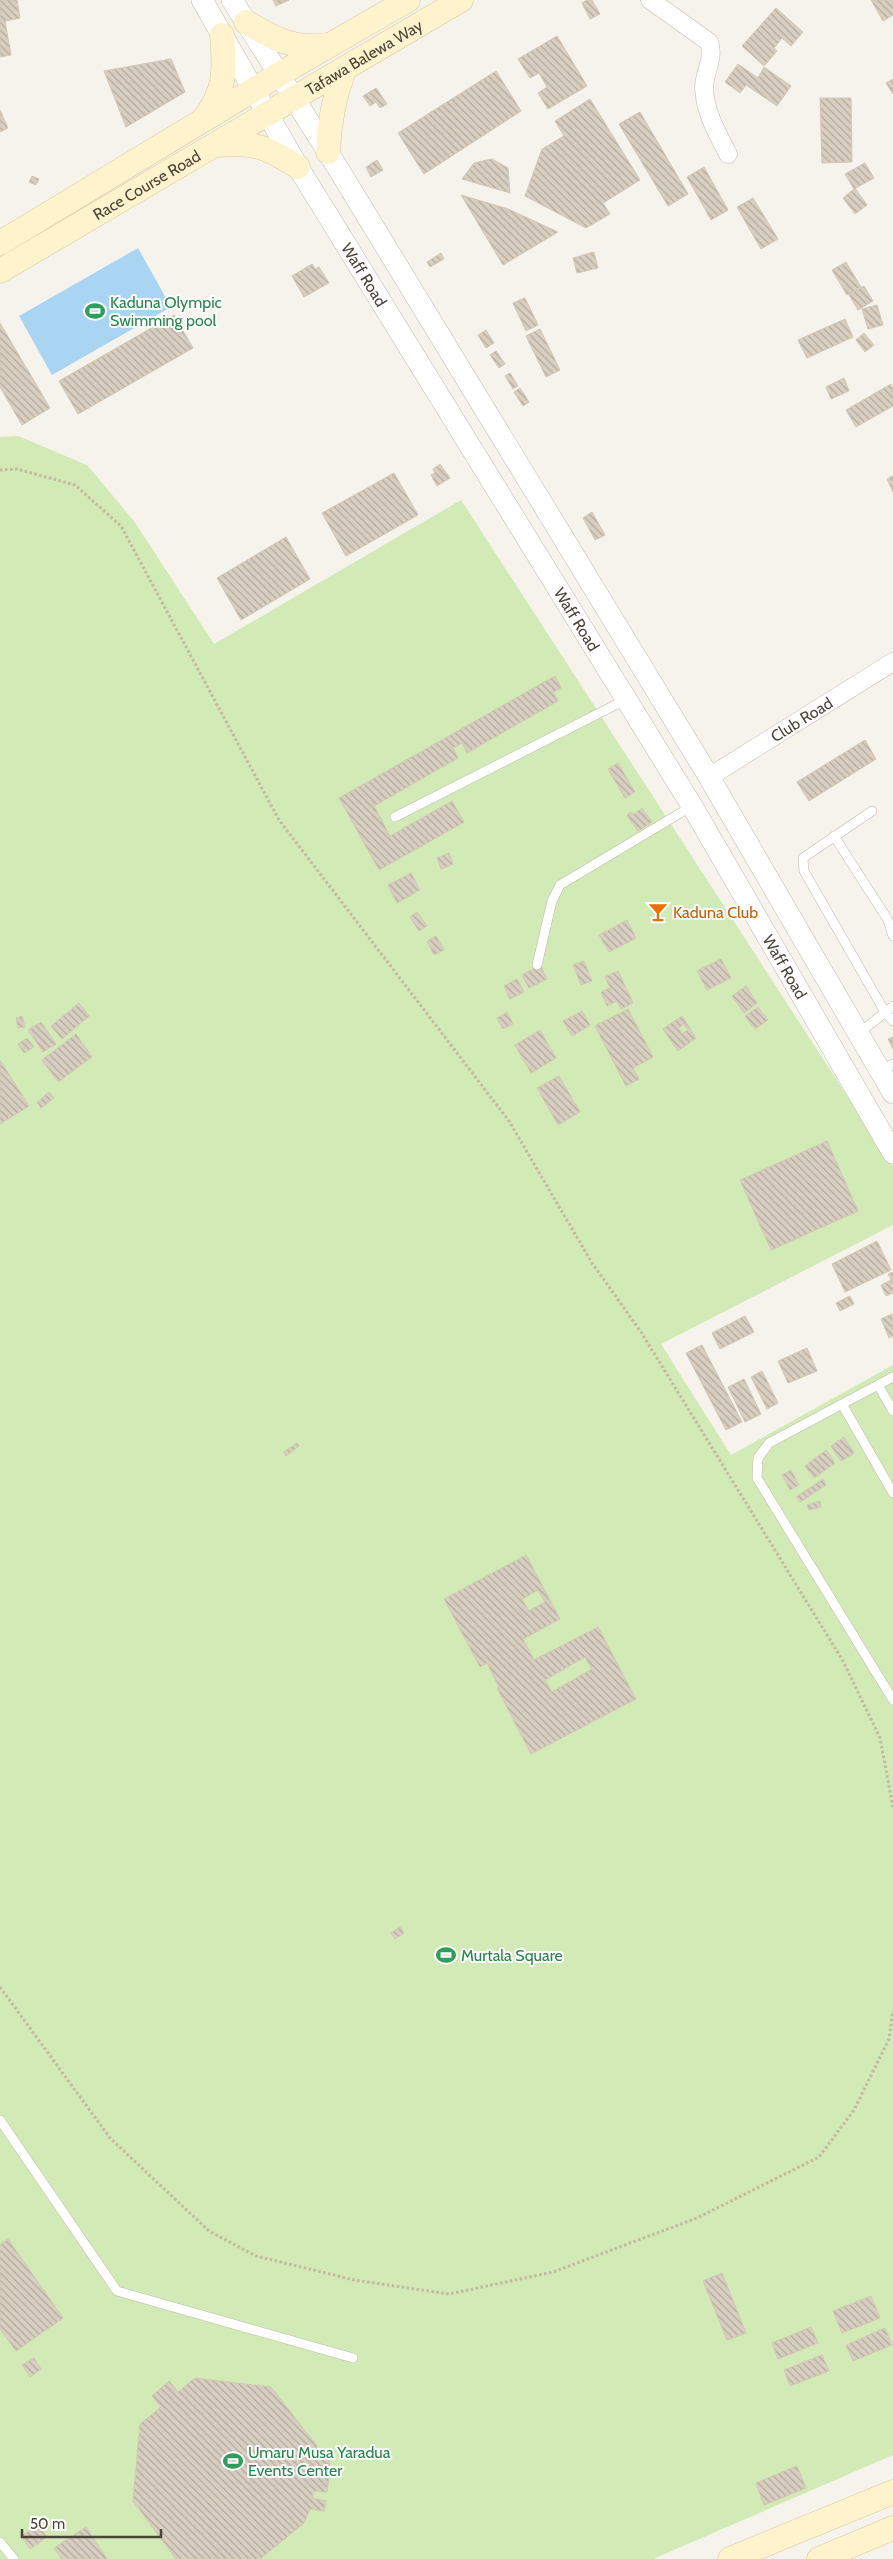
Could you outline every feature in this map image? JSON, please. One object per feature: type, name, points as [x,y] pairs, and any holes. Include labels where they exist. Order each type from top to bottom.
[{"type":"main road","name":"Tafawa Balewa Way","points":[[254,90],[278,74],[408,0]]},
{"type":"main road","name":"Tafawa Balewa Way","points":[[294,100],[461,0]]},
{"type":"main road","points":[[246,22],[274,39],[299,46],[308,48],[332,44]]},
{"type":"main road","points":[[200,123],[216,104],[225,71],[222,35]]},
{"type":"main road","points":[[328,152],[329,128],[335,93],[344,70]]},
{"type":"main road","name":"Race Course Road","points":[[0,243],[254,90]]},
{"type":"main road","name":"Race Course Road","points":[[0,271],[294,100]]},
{"type":"main road","points":[[216,145],[245,143],[270,149],[298,167]]},
{"type":"main road","points":[[730,2559],[893,2492]]},
{"type":"main road","points":[[819,2559],[893,2528]]},
{"type":"street","name":"Waff Road","points":[[202,0],[298,167],[692,806],[893,1153]]},
{"type":"street","name":"Waff Road","points":[[232,0],[328,152],[709,777],[858,1034],[886,1068],[893,1094]]},
{"type":"street","points":[[650,0],[709,42],[712,50],[704,87],[711,122],[728,154]]},
{"type":"street","name":"Club Road","points":[[709,777],[893,662]]},
{"type":"lane","points":[[395,817],[625,700]]},
{"type":"lane","points":[[537,964],[552,901],[560,885],[692,806]]},
{"type":"lane","points":[[872,811],[803,858],[804,871],[889,1009],[893,1021]]},
{"type":"lane","points":[[834,836],[888,920],[893,936]]},
{"type":"lane","points":[[858,1034],[889,1009]]},
{"type":"lane","points":[[893,1377],[769,1442],[758,1458],[757,1478],[893,1700]]},
{"type":"lane","points":[[878,1385],[893,1411]]},
{"type":"lane","points":[[842,1404],[893,1493]]},
{"type":"lane","points":[[0,2120],[117,2291],[353,2358]]},
{"type":"lane","points":[[0,2542],[14,2559]]},
{"type":"path","points":[[0,470],[17,469],[76,485],[121,526],[279,820],[509,1121],[592,1263],[641,1332],[843,1661],[880,1738],[893,1807]]},
{"type":"path","points":[[0,1988],[110,2138],[209,2231],[256,2256],[354,2280],[449,2294],[553,2272],[697,2218],[819,2158],[854,2110],[889,2039],[893,2012]]},
{"type":"green space","name":"Murtala Square","points":[[18,436],[87,465],[134,521],[214,644],[461,500],[893,1167],[893,1225],[661,1344],[731,1455],[893,1365],[893,2455],[653,2559],[0,2559],[0,437]]},
{"type":"water","name":"Kaduna Olympic Swimming pool","points":[[138,248],[171,307],[52,375],[19,316]]},
{"type":"building","points":[[0,0],[17,0],[20,18],[5,21],[11,55],[0,57]]},
{"type":"building","points":[[273,0],[289,0],[276,6]]},
{"type":"building","points":[[592,0],[600,14],[590,19],[582,3]]},
{"type":"building","points":[[871,0],[893,0],[893,15],[883,21]]},
{"type":"building","points":[[776,8],[803,32],[791,46],[782,38],[774,48],[777,51],[764,66],[742,46]]},
{"type":"building","points":[[557,36],[587,86],[548,109],[538,93],[547,87],[539,73],[530,78],[518,59]]},
{"type":"building","points":[[171,59],[185,92],[126,127],[104,71]]},
{"type":"building","points":[[738,64],[758,78],[764,67],[791,86],[777,106],[746,85],[740,93],[725,82]]},
{"type":"building","points":[[496,71],[521,111],[424,174],[398,133]]},
{"type":"building","points":[[893,79],[893,94],[886,83]]},
{"type":"building","points":[[376,88],[387,104],[380,108],[376,102],[370,106],[363,96]]},
{"type":"building","points":[[820,98],[851,98],[852,162],[822,163]]},
{"type":"building","points":[[590,99],[640,180],[603,203],[610,214],[586,228],[525,196],[542,149],[564,136],[555,121]]},
{"type":"building","points":[[0,110],[8,128],[0,132]]},
{"type":"building","points":[[640,112],[688,194],[668,206],[619,124]]},
{"type":"building","points":[[492,159],[508,168],[510,193],[462,179],[474,163]]},
{"type":"building","points":[[377,160],[383,170],[371,177],[366,167]]},
{"type":"building","points":[[865,163],[874,178],[854,189],[845,174]]},
{"type":"building","points":[[704,167],[728,210],[711,220],[687,177]]},
{"type":"building","points":[[32,176],[39,179],[36,185],[29,182]]},
{"type":"building","points":[[855,188],[867,205],[855,214],[843,198]]},
{"type":"building","points":[[461,195],[508,209],[558,232],[503,265]]},
{"type":"building","points":[[753,198],[778,239],[761,249],[737,207]]},
{"type":"building","points":[[594,252],[598,268],[577,273],[573,258]]},
{"type":"building","points":[[441,253],[444,259],[430,267],[427,262]]},
{"type":"building","points":[[846,262],[861,287],[847,295],[832,270]]},
{"type":"building","points":[[312,264],[315,269],[319,267],[329,283],[304,297],[292,276]]},
{"type":"building","points":[[864,286],[873,301],[858,310],[849,295]]},
{"type":"building","points":[[525,298],[538,325],[526,331],[513,303]]},
{"type":"building","points":[[877,305],[883,325],[868,329],[862,309]]},
{"type":"building","points":[[174,315],[193,348],[78,414],[59,381]]},
{"type":"building","points":[[845,319],[853,337],[807,358],[798,340]]},
{"type":"building","points":[[0,323],[50,408],[22,425],[0,387]]},
{"type":"building","points":[[540,329],[560,370],[546,377],[526,336]]},
{"type":"building","points":[[486,330],[494,343],[486,348],[478,335]]},
{"type":"building","points":[[864,333],[874,345],[865,352],[856,340]]},
{"type":"building","points":[[496,351],[505,364],[499,368],[490,355]]},
{"type":"building","points":[[510,373],[518,386],[513,389],[505,376]]},
{"type":"building","points":[[844,378],[849,391],[831,399],[826,387]]},
{"type":"building","points":[[891,384],[893,388],[893,406],[856,427],[846,410]]},
{"type":"building","points":[[520,388],[529,402],[523,406],[514,392]]},
{"type":"building","points":[[440,464],[450,478],[437,486],[431,475],[435,473],[433,469]]},
{"type":"building","points":[[394,473],[418,515],[346,556],[322,513]]},
{"type":"building","points":[[893,476],[893,492],[887,479]]},
{"type":"building","points":[[592,512],[605,535],[595,540],[583,518]]},
{"type":"building","points":[[286,537],[310,579],[241,620],[217,578]]},
{"type":"building","points":[[555,676],[561,688],[553,692],[558,701],[467,753],[462,743],[453,748],[458,758],[374,806],[390,836],[452,801],[464,822],[379,870],[339,798]]},
{"type":"building","points":[[865,740],[876,759],[809,801],[797,782]]},
{"type":"building","points":[[618,763],[635,792],[625,798],[608,769]]},
{"type":"building","points":[[642,808],[652,822],[638,831],[627,815],[631,812],[633,815]]},
{"type":"building","points":[[449,853],[453,864],[441,869],[437,858]]},
{"type":"building","points":[[411,873],[420,890],[397,903],[388,885]]},
{"type":"building","points":[[417,912],[427,926],[419,931],[410,917]]},
{"type":"building","points":[[627,920],[636,938],[609,952],[599,935]]},
{"type":"building","points":[[436,936],[444,950],[434,955],[427,941]]},
{"type":"building","points":[[721,959],[731,978],[707,990],[697,971]]},
{"type":"building","points":[[584,961],[592,981],[581,985],[573,965]]},
{"type":"building","points":[[540,965],[547,979],[529,988],[522,975]]},
{"type":"building","points":[[618,971],[633,1003],[621,1009],[617,1001],[607,1006],[601,992],[610,988],[605,977]]},
{"type":"building","points":[[517,979],[524,992],[510,999],[504,986]]},
{"type":"building","points":[[746,986],[757,1003],[744,1013],[732,996]]},
{"type":"building","points":[[79,1003],[89,1016],[62,1039],[51,1026]]},
{"type":"building","points":[[758,1007],[768,1020],[755,1029],[745,1016]]},
{"type":"building","points":[[628,1009],[653,1057],[633,1068],[639,1079],[626,1086],[595,1026]]},
{"type":"building","points":[[582,1011],[590,1025],[572,1036],[563,1021]]},
{"type":"building","points":[[507,1012],[513,1024],[503,1029],[497,1018]]},
{"type":"building","points":[[22,1016],[25,1027],[18,1028],[16,1018]]},
{"type":"building","points":[[682,1016],[696,1038],[678,1051],[663,1029]],"holes":[[[684,1024],[688,1030],[682,1034],[678,1028]]]},
{"type":"building","points":[[41,1022],[56,1044],[43,1052],[28,1030]]},
{"type":"building","points":[[540,1030],[556,1058],[531,1073],[515,1045]]},
{"type":"building","points":[[76,1034],[92,1057],[58,1082],[42,1060]]},
{"type":"building","points":[[893,1037],[893,1049],[888,1039]]},
{"type":"building","points":[[27,1038],[34,1047],[24,1053],[18,1044]]},
{"type":"building","points":[[0,1060],[29,1106],[0,1124]]},
{"type":"building","points":[[559,1076],[580,1112],[558,1125],[537,1088]]},
{"type":"building","points":[[49,1092],[54,1098],[41,1108],[37,1102]]},
{"type":"building","points":[[827,1141],[858,1211],[771,1250],[740,1180]]},
{"type":"building","points":[[877,1241],[891,1270],[845,1292],[832,1264]]},
{"type":"building","points":[[893,1272],[893,1284],[888,1274]]},
{"type":"building","points":[[891,1280],[893,1293],[886,1296],[881,1285]]},
{"type":"building","points":[[850,1296],[854,1304],[840,1311],[836,1303]]},
{"type":"building","points":[[892,1314],[893,1336],[889,1338],[881,1319]]},
{"type":"building","points":[[745,1316],[754,1332],[720,1349],[712,1333]]},
{"type":"building","points":[[702,1345],[742,1422],[726,1430],[686,1353]]},
{"type":"building","points":[[807,1348],[817,1371],[788,1383],[778,1361]]},
{"type":"building","points":[[762,1371],[778,1403],[767,1409],[751,1377]]},
{"type":"building","points":[[744,1379],[761,1414],[745,1422],[728,1387]]},
{"type":"building","points":[[844,1437],[854,1453],[841,1461],[831,1446]]},
{"type":"building","points":[[297,1443],[299,1446],[286,1456],[284,1452]]},
{"type":"building","points":[[826,1450],[835,1463],[814,1478],[805,1466]]},
{"type":"building","points":[[791,1470],[799,1485],[790,1490],[782,1475]]},
{"type":"building","points":[[823,1479],[826,1485],[800,1502],[796,1497]]},
{"type":"building","points":[[820,1501],[821,1507],[809,1510],[807,1505]]},
{"type":"building","points":[[526,1555],[560,1619],[523,1639],[534,1660],[598,1627],[636,1699],[531,1754],[497,1688],[499,1687],[487,1663],[480,1667],[444,1599]],"holes":[[[538,1590],[545,1602],[529,1611],[522,1599]],[[585,1657],[592,1669],[552,1692],[545,1680]]]},
{"type":"building","points":[[400,1927],[404,1933],[395,1939],[391,1933]]},
{"type":"building","points":[[8,2239],[63,2318],[16,2351],[0,2329],[0,2245]]},
{"type":"building","points":[[722,2273],[746,2333],[727,2340],[703,2281]]},
{"type":"building","points":[[871,2296],[880,2318],[842,2333],[833,2311]]},
{"type":"building","points":[[811,2327],[818,2343],[778,2359],[772,2343]]},
{"type":"building","points":[[885,2328],[892,2345],[853,2361],[846,2345]]},
{"type":"building","points":[[822,2355],[829,2371],[790,2386],[784,2370]]},
{"type":"building","points":[[34,2358],[41,2369],[30,2377],[22,2365]]},
{"type":"building","name":"Umaru Musa Yaradua Events Center","points":[[195,2378],[271,2387],[317,2446],[317,2452],[330,2453],[329,2470],[315,2469],[315,2476],[329,2477],[327,2492],[314,2491],[312,2498],[326,2501],[324,2511],[310,2509],[304,2523],[260,2559],[176,2559],[133,2501],[140,2424],[161,2407],[152,2396],[169,2381],[178,2392]]},
{"type":"building","points":[[797,2466],[806,2488],[764,2505],[756,2483]]},
{"type":"building","points":[[38,2525],[47,2537],[30,2549],[21,2536]]},
{"type":"building","points":[[86,2527],[107,2559],[62,2559],[54,2548]]},
{"type":"place","name":"Kaduna Olympic Swimming pool","points":[[95,311]]},
{"type":"place","name":"Kaduna Club","points":[[658,912]]},
{"type":"place","name":"Murtala Square","points":[[446,1955]]},
{"type":"place","name":"Umaru Musa Yaradua Events Center","points":[[233,2461]]}]
